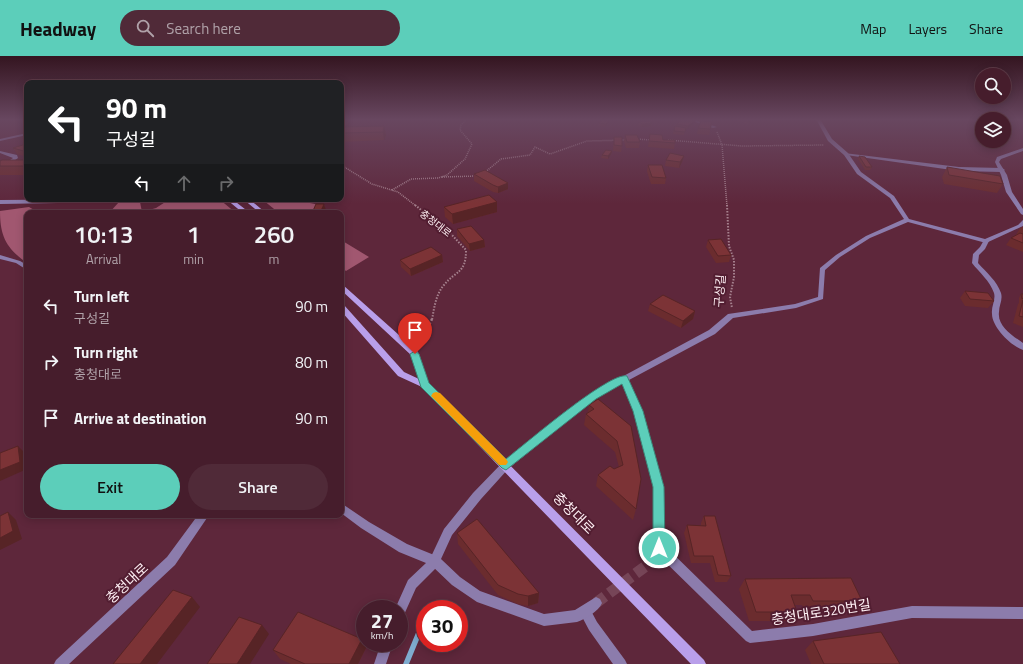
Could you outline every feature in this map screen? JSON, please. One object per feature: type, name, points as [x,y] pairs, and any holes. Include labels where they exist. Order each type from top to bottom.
[{"type":"main road","points":[[233,202],[243,210]]},
{"type":"main road","points":[[250,202],[259,210]]},
{"type":"main road","name":"충청대로","points":[[344,289],[415,354],[425,385]]},
{"type":"main road","name":"충청대로","points":[[344,310],[401,374],[425,385],[506,465],[700,664]]},
{"type":"street","points":[[838,147],[846,154],[858,173],[896,202],[907,220]]},
{"type":"street","points":[[1023,149],[998,158],[997,162],[1002,170],[1009,192],[1023,213]]},
{"type":"street","points":[[0,152],[15,156],[16,158],[0,169]]},
{"type":"street","points":[[846,154],[959,169],[1002,170]]},
{"type":"street","points":[[0,202],[24,202]]},
{"type":"street","points":[[731,316],[796,306],[821,298],[822,269],[838,256],[868,237],[907,220],[986,241],[1020,226],[1023,222]]},
{"type":"street","points":[[986,241],[983,248],[976,254],[975,263],[993,285],[998,296],[995,313],[996,322],[1004,332],[1023,347]]},
{"type":"street","points":[[0,257],[18,262],[24,266]]},
{"type":"street","name":"구성길","points":[[435,561],[448,532],[477,496],[506,465],[593,396],[712,332],[731,316]]},
{"type":"street","points":[[624,379],[638,411],[659,487],[659,548],[654,560]]},
{"type":"street","points":[[344,509],[365,525],[403,548],[435,561],[456,581],[477,596],[530,616],[544,620],[577,616],[596,604]]},
{"type":"street","name":"충청대로","points":[[60,664],[171,561],[202,518]]},
{"type":"street","name":"충청대로320번길","points":[[659,548],[750,637],[813,630],[912,612],[1023,613]]},
{"type":"street","points":[[405,600],[412,584],[435,561]]},
{"type":"street","points":[[585,611],[593,626],[621,664]]},
{"type":"street","points":[[380,664],[384,652]]},
{"type":"path","points":[[442,177],[455,169],[468,156],[472,147]]},
{"type":"path","points":[[482,173],[491,169],[501,159],[530,155],[535,147]]},
{"type":"path","points":[[536,147],[550,154],[570,147]]},
{"type":"path","name":"구성길","points":[[722,147],[726,176],[729,246],[734,260],[734,276],[730,297],[733,306],[731,316]]},
{"type":"path","name":"충청대로","points":[[344,168],[372,184],[392,190],[451,234],[466,250],[466,262],[458,273],[444,284],[437,296],[431,324],[415,354]]},
{"type":"path","points":[[392,190],[410,180],[442,177],[470,177],[476,175]]},
{"type":"shaded area","points":[[119,202],[140,202],[142,210],[112,210]]},
{"type":"shaded area","points":[[165,202],[223,202],[232,210],[149,210],[156,208]]},
{"type":"shaded area","points":[[265,202],[305,202],[325,206],[316,210],[275,210]]},
{"type":"shaded area","points":[[29,207],[34,210],[24,210],[24,260],[9,247],[6,241],[1,228],[0,211]]},
{"type":"shaded area","points":[[344,242],[369,257],[346,271],[344,269]]},
{"type":"building","points":[[24,147],[24,151],[13,148]]},
{"type":"building","points":[[606,150],[612,151],[608,156],[602,155]]},
{"type":"building","points":[[670,153],[684,156],[680,162],[666,160]]},
{"type":"building","points":[[859,156],[865,157],[872,167],[866,167]]},
{"type":"building","points":[[24,160],[24,166],[0,166],[0,161]]},
{"type":"building","points":[[648,165],[662,165],[666,178],[652,177]]},
{"type":"building","points":[[947,167],[1000,176],[1003,184],[949,175]]},
{"type":"building","points":[[485,170],[508,183],[498,187],[474,174]]},
{"type":"building","points":[[489,195],[497,202],[452,214],[444,207]]},
{"type":"building","points":[[316,204],[324,204],[321,210],[313,210]]},
{"type":"building","points":[[471,226],[484,240],[469,244],[457,229]]},
{"type":"building","points":[[1020,233],[1023,234],[1023,243],[1011,238]]},
{"type":"building","points":[[721,239],[731,255],[718,256],[708,240]]},
{"type":"building","points":[[431,247],[442,255],[410,269],[400,260]]},
{"type":"building","points":[[965,291],[988,293],[994,301],[970,299]]},
{"type":"building","points":[[663,295],[695,311],[683,321],[650,304]]},
{"type":"building","points":[[1023,300],[1023,317],[1019,316]]},
{"type":"building","points":[[598,399],[631,426],[641,479],[636,509],[598,475],[610,466],[614,469],[623,465],[617,441],[586,414],[594,409],[589,405]]},
{"type":"building","points":[[18,446],[20,462],[0,470],[0,453]]},
{"type":"building","points":[[8,512],[13,531],[0,538],[0,516]]},
{"type":"building","points":[[704,516],[715,516],[731,576],[718,575],[713,556],[694,556],[687,525],[706,526]]},
{"type":"building","points":[[477,519],[539,593],[528,596],[518,594],[498,585],[457,533]]},
{"type":"building","points":[[851,578],[862,601],[813,601],[810,595],[791,595],[797,612],[756,612],[745,579]]},
{"type":"building","points":[[173,590],[192,597],[140,664],[113,664]]},
{"type":"building","points":[[298,612],[356,636],[356,651],[349,664],[305,664],[273,650]]},
{"type":"building","points":[[239,617],[262,625],[237,664],[207,664]]},
{"type":"building","points":[[881,632],[900,664],[824,664],[813,641]]},
{"type":"waterway","points":[[406,664],[416,640]]},
{"type":"tunnel","points":[[596,603],[654,560]]},
{"type":"slow traffic","points":[[436,396],[503,462]]},
{"type":"route","points":[[415,354],[425,385],[506,465],[593,396],[624,379],[638,411],[659,487],[659,548]]}]
